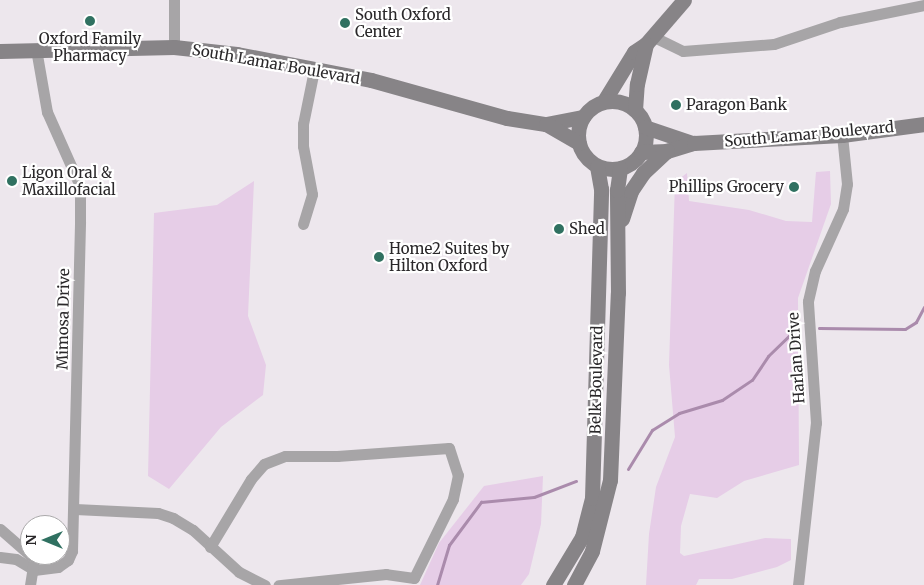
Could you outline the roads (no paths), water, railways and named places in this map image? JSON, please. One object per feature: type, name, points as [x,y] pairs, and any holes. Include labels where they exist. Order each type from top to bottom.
[{"type":"street","points":[[174,0],[174,47]]},
{"type":"street","points":[[604,101],[634,52],[649,40],[684,0]]},
{"type":"street","points":[[649,40],[683,51],[774,44],[840,22],[924,5]]},
{"type":"street","points":[[597,166],[620,168],[641,152],[645,127],[635,110],[637,84],[649,40]]},
{"type":"street","name":"South Lamar Boulevard","points":[[0,52],[36,49],[174,47],[237,54],[371,80],[507,118],[546,124],[583,117],[604,101]]},
{"type":"street","name":"Mimosa Drive","points":[[34,570],[58,567],[68,560],[72,551],[75,510],[80,186],[47,112],[36,49]]},
{"type":"street","points":[[303,224],[312,194],[303,146],[303,124],[314,70]]},
{"type":"street","points":[[604,101],[615,101],[635,110]]},
{"type":"street","points":[[579,142],[583,117]]},
{"type":"street","name":"South Lamar Boulevard","points":[[546,124],[579,142],[589,160],[597,166]]},
{"type":"street","name":"South Lamar Boulevard","points":[[641,152],[667,151],[694,143],[842,135],[924,124]]},
{"type":"street","name":"South Lamar Boulevard","points":[[645,127],[694,143]]},
{"type":"street","name":"Harlan Drive","points":[[798,585],[816,423],[808,301],[815,271],[843,209],[847,184],[842,135]]},
{"type":"street","points":[[617,235],[631,191],[643,173],[667,151]]},
{"type":"street","name":"Belk Boulevard","points":[[553,585],[582,538],[592,498],[601,189],[597,166]]},
{"type":"street","name":"Belk Boulevard","points":[[574,585],[592,551],[610,480],[618,293],[617,235],[620,168]]},
{"type":"street","points":[[210,547],[250,479],[264,464],[285,456],[330,456],[449,448],[458,476],[453,499],[414,578],[386,574],[279,585]]},
{"type":"street","points":[[75,510],[158,513],[193,530],[210,547],[250,580],[265,585]]},
{"type":"street","points":[[0,530],[20,547]]},
{"type":"street","points":[[0,557],[16,559],[34,570]]},
{"type":"street","points":[[30,585],[34,570],[33,565]]},
{"type":"waterway","points":[[819,328],[905,329],[916,322],[924,307]]},
{"type":"waterway","points":[[628,469],[652,430],[679,413],[722,400],[752,380],[768,356],[796,329]]},
{"type":"waterway","points":[[437,585],[449,545],[481,502],[534,497],[576,481]]},
{"type":"place","name":"Oxford Family Pharmacy","points":[[90,21]]},
{"type":"place","name":"South Oxford Center","points":[[345,23]]},
{"type":"place","name":"Paragon Bank","points":[[676,105]]},
{"type":"place","name":"Ligon Oral & Maxillofacial","points":[[12,181]]},
{"type":"place","name":"Phillips Grocery","points":[[794,187]]},
{"type":"place","name":"Shed","points":[[559,229]]},
{"type":"place","name":"Home2 Suites by Hilton Oxford","points":[[379,257]]}]
